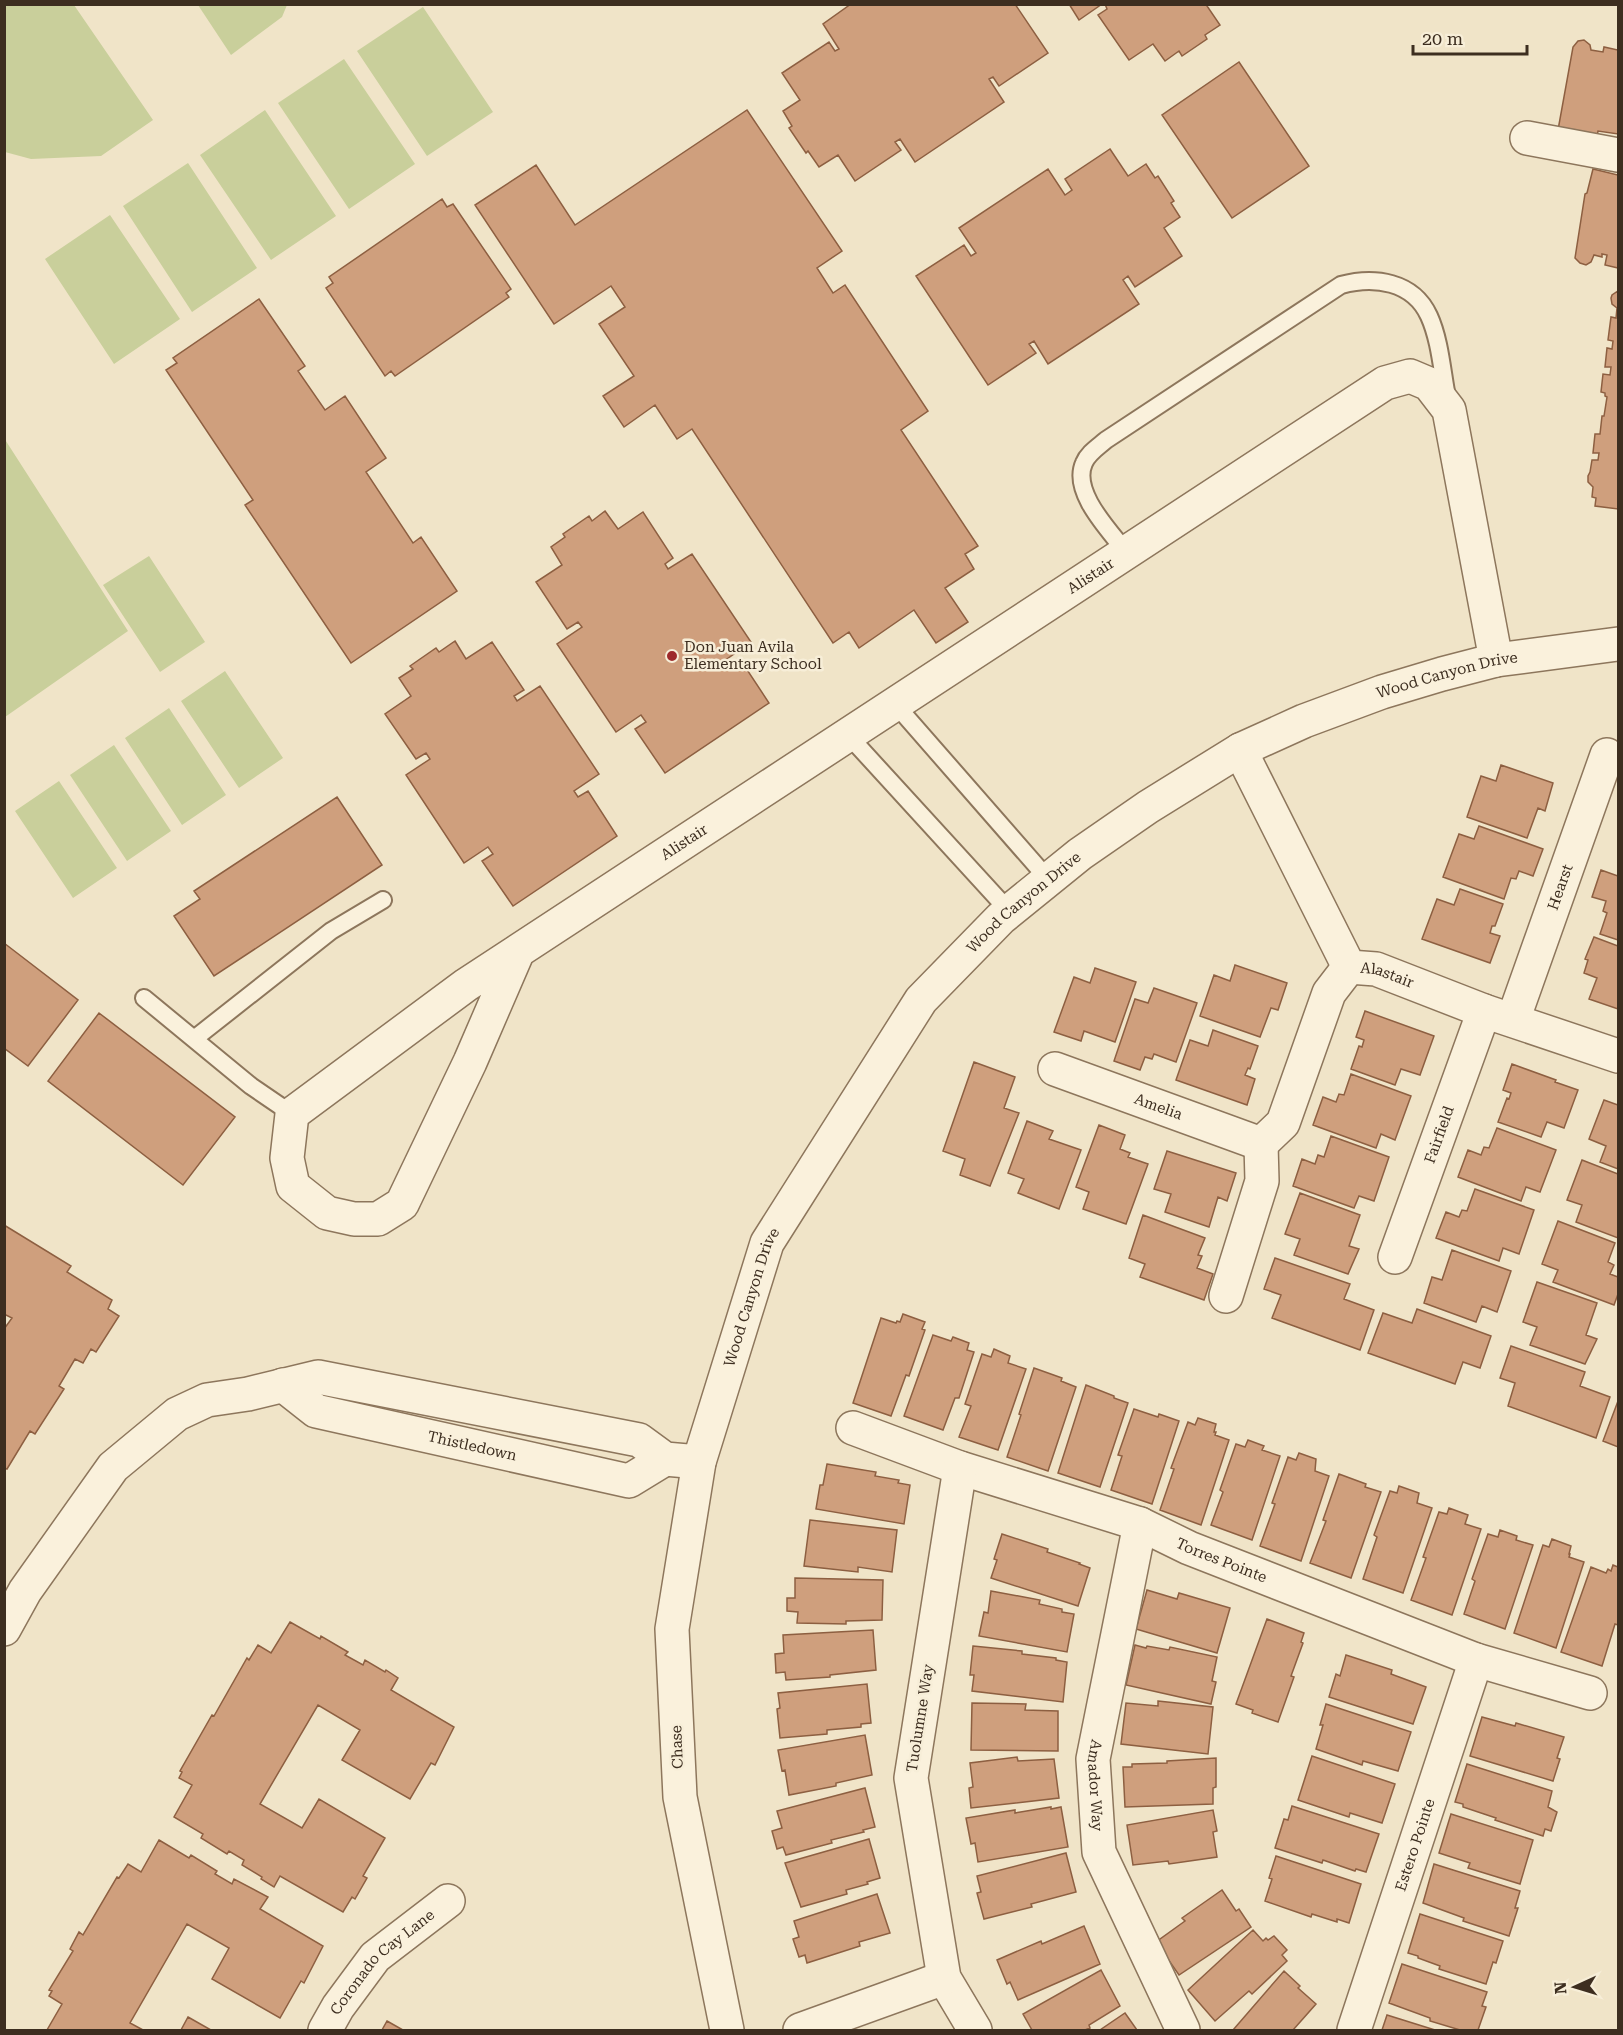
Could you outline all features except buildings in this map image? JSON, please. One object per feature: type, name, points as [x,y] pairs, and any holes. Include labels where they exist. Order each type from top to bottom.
[{"type":"street","points":[[1527,138],[1618,155]]},
{"type":"street","name":"Alistair","points":[[292,1114],[466,985],[1385,383],[1410,376],[1429,384],[1449,410],[1496,660]]},
{"type":"street","name":"Wood Canyon Drive","points":[[699,1462],[767,1243],[921,1000],[1009,911],[1080,854],[1148,807],[1240,750],[1304,721],[1382,692],[1496,660],[1618,644]]},
{"type":"street","name":"Alastair","points":[[1240,750],[1349,967],[1376,969],[1499,1016],[1618,1056]]},
{"type":"street","name":"Hearst","points":[[1499,1016],[1607,755]]},
{"type":"street","points":[[292,1114],[287,1158],[293,1186],[327,1213],[354,1219],[378,1219],[402,1204],[470,1062],[518,951]]},
{"type":"street","points":[[1226,1296],[1262,1181],[1261,1144],[1283,1123],[1329,993],[1349,967]]},
{"type":"street","name":"Fairfield","points":[[1395,1257],[1499,1016]]},
{"type":"street","name":"Amelia","points":[[1055,1069],[1261,1144]]},
{"type":"street","points":[[4,1629],[15,1586],[112,1467],[177,1414],[207,1400],[248,1394],[318,1377],[639,1440],[665,1459],[699,1462]]},
{"type":"street","name":"Torres Pointe","points":[[853,1428],[960,1468],[1140,1524],[1189,1548],[1476,1660],[1590,1693]]},
{"type":"street","name":"Chase","points":[[699,1462],[672,1629],[680,1797],[727,2031]]},
{"type":"street","name":"Tuolumne Way","points":[[960,1468],[910,1778],[944,1978],[975,2031]]},
{"type":"street","name":"Amador Way","points":[[1140,1524],[1094,1760],[1099,1852],[1183,2031]]},
{"type":"street","name":"Estero Pointe","points":[[1354,2031],[1476,1660]]},
{"type":"street","name":"Coronado Cay Lane","points":[[325,2031],[338,2007],[375,1957],[448,1900]]},
{"type":"street","points":[[800,2031],[944,1978]]},
{"type":"lane","points":[[1126,552],[1084,493],[1081,480],[1083,465],[1090,453],[1341,285],[1355,281],[1389,282],[1408,291],[1420,302],[1429,315],[1434,332],[1449,410]]},
{"type":"lane","points":[[895,704],[1048,879]]},
{"type":"lane","points":[[848,735],[1009,911]]},
{"type":"lane","points":[[194,1039],[331,931],[382,900]]},
{"type":"lane","points":[[144,998],[250,1086],[292,1114]]},
{"type":"green space","points":[[4,5],[74,5],[153,120],[101,156],[31,159],[5,152]]},
{"type":"green space","points":[[198,5],[287,5],[282,17],[231,55]]},
{"type":"green space","points":[[423,7],[493,112],[427,156],[357,51]]},
{"type":"green space","points":[[344,59],[415,164],[349,209],[278,103]]},
{"type":"green space","points":[[265,110],[336,216],[271,260],[200,155]]},
{"type":"green space","points":[[188,163],[257,268],[192,312],[123,206]]},
{"type":"green space","points":[[110,215],[180,319],[114,364],[45,259]]},
{"type":"green space","points":[[4,438],[128,631],[5,717],[4,717]]},
{"type":"green space","points":[[149,556],[205,642],[160,672],[103,585]]},
{"type":"green space","points":[[225,671],[283,758],[239,788],[181,701]]},
{"type":"green space","points":[[169,708],[226,795],[182,825],[125,738]]},
{"type":"green space","points":[[114,745],[171,831],[127,861],[70,775]]},
{"type":"green space","points":[[59,781],[117,868],[73,898],[15,811]]},
{"type":"place","name":"Don Juan Avila Elementary School","points":[[672,656]]}]
